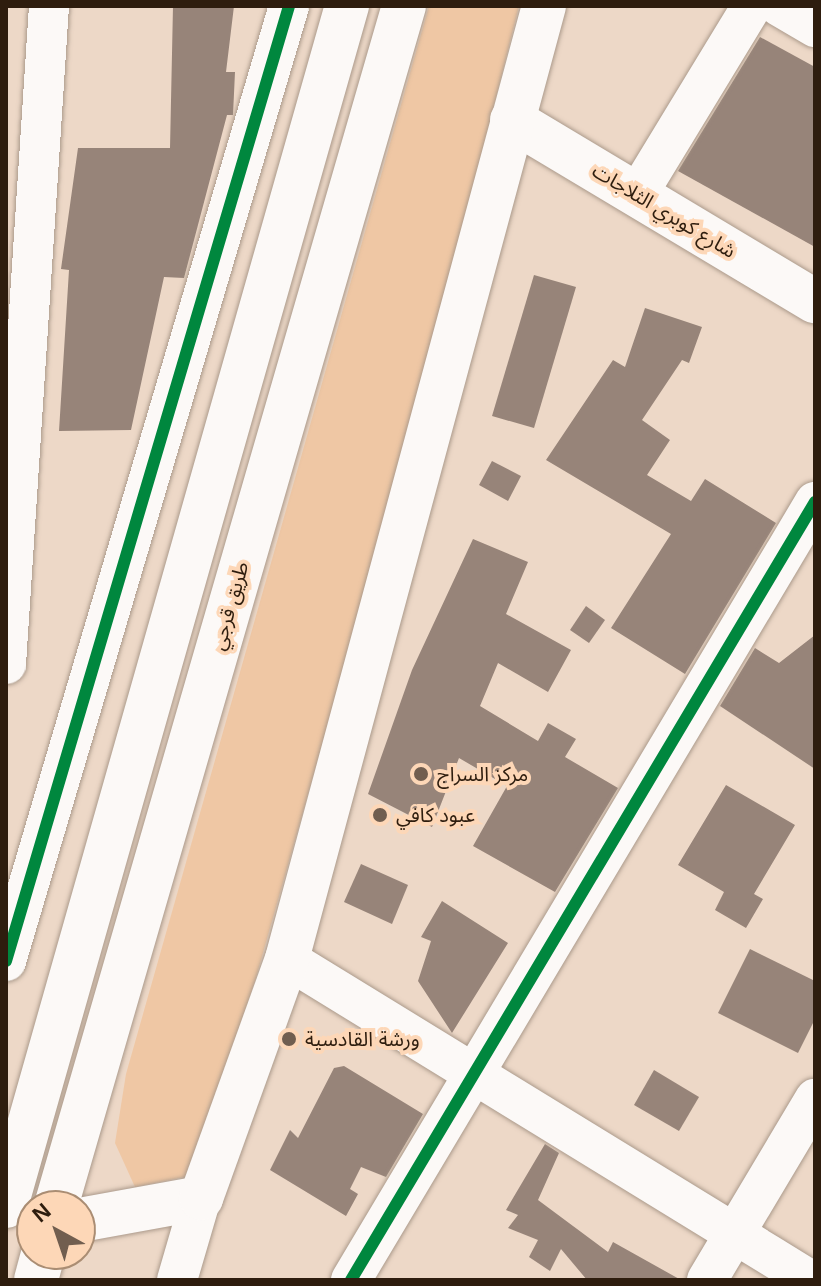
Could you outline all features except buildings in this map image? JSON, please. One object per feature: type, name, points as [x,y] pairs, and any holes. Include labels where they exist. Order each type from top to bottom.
[{"type":"main road","points":[[6,1206],[347,6]]},
{"type":"main road","name":"طريق قرجي","points":[[61,1190],[404,6]]},
{"type":"main road","points":[[96,1217],[201,1198],[287,959],[544,6]]},
{"type":"main road","name":"شارع كوبري الثلاجات","points":[[512,120],[815,301]]},
{"type":"main road","points":[[154,685],[203,699]]},
{"type":"street","points":[[6,664],[49,6]]},
{"type":"street","points":[[6,961],[289,6]]},
{"type":"street","points":[[637,195],[752,6]]},
{"type":"street","points":[[779,6],[815,27]]},
{"type":"street","points":[[351,1280],[815,502]]},
{"type":"street","points":[[287,959],[475,1069],[810,1280]]},
{"type":"street","points":[[707,1280],[815,1099]]},
{"type":"street","points":[[177,1280],[201,1198]]},
{"type":"shaded area","points":[[429,6],[519,6],[417,410],[255,981],[189,1176],[135,1187],[115,1143],[126,1074]]},
{"type":"cycle path","points":[[6,961],[289,6]]},
{"type":"cycle path","points":[[351,1280],[815,502]]},
{"type":"place","name":"مركز السراج","points":[[421,774]]},
{"type":"place","name":"عبود كافي","points":[[380,815]]},
{"type":"place","name":"ورشة القادسية","points":[[289,1039]]}]
